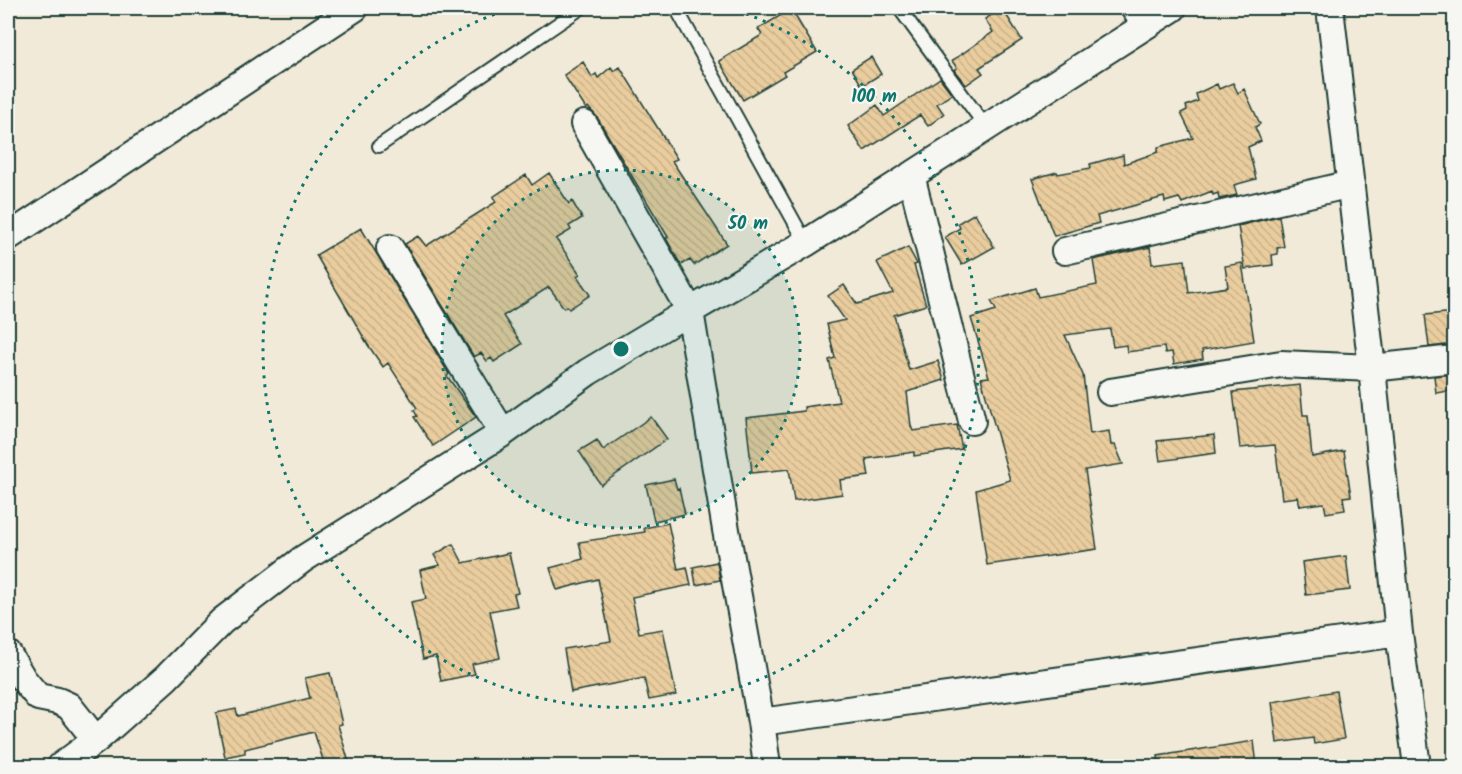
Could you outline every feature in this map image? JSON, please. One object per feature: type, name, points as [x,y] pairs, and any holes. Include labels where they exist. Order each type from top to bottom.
[{"type":"street","points":[[8,237],[356,8]]},
{"type":"street","points":[[61,766],[96,740],[166,678],[222,621],[303,559],[503,433],[588,372],[806,243],[986,127],[1140,16],[1173,8]]},
{"type":"street","points":[[1330,8],[1417,766]]},
{"type":"street","points":[[584,124],[690,312],[767,766]]},
{"type":"street","points":[[911,175],[972,421]]},
{"type":"street","points":[[1065,251],[1351,184]]},
{"type":"street","points":[[390,248],[503,433]]},
{"type":"street","points":[[1110,392],[1281,364],[1372,368],[1455,359]]},
{"type":"street","points":[[761,722],[1400,633]]},
{"type":"street","points":[[8,654],[23,679],[38,697],[69,706],[96,740]]},
{"type":"lane","points":[[379,146],[581,8]]},
{"type":"lane","points":[[676,8],[806,243]]},
{"type":"lane","points":[[899,8],[986,127]]},
{"type":"building","points":[[1002,8],[1022,40],[979,68],[983,73],[966,85],[954,70],[957,68],[952,61],[993,32],[985,19]]},
{"type":"building","points":[[791,9],[817,52],[783,72],[785,75],[743,100],[719,61],[762,35],[758,29]]},
{"type":"building","points":[[871,57],[881,74],[862,86],[852,69]]},
{"type":"building","points":[[583,62],[592,77],[596,74],[598,78],[611,67],[614,71],[620,67],[677,159],[672,161],[727,244],[694,265],[690,260],[681,265],[666,238],[668,237],[597,117],[588,107],[586,109],[564,75]]},
{"type":"building","points":[[940,78],[952,94],[937,104],[944,114],[928,126],[920,115],[864,151],[848,126],[877,105],[884,116]]},
{"type":"building","points":[[1233,83],[1238,93],[1244,89],[1260,124],[1255,127],[1261,141],[1248,147],[1256,179],[1234,185],[1237,195],[1219,199],[1218,193],[1213,195],[1212,191],[1182,203],[1179,198],[1165,202],[1164,197],[1097,216],[1099,223],[1054,236],[1032,179],[1057,172],[1058,174],[1091,168],[1090,164],[1123,155],[1124,164],[1158,152],[1158,147],[1193,138],[1181,113],[1187,110],[1186,106],[1198,101],[1196,94],[1217,84],[1219,89]]},
{"type":"building","points":[[549,173],[569,204],[572,201],[582,218],[569,226],[571,230],[556,239],[580,274],[577,276],[590,295],[569,309],[567,306],[564,308],[549,287],[503,316],[522,344],[494,362],[491,358],[487,361],[481,353],[474,357],[405,244],[418,236],[426,246],[496,202],[493,197],[526,175],[532,185]]},
{"type":"building","points":[[975,213],[994,247],[962,265],[945,237],[960,228],[958,223]]},
{"type":"building","points":[[1279,216],[1284,247],[1277,248],[1278,254],[1272,255],[1273,265],[1245,269],[1238,226]]},
{"type":"building","points":[[361,228],[449,374],[447,376],[476,417],[433,446],[414,417],[417,416],[414,410],[417,408],[388,363],[383,367],[368,345],[316,255]]},
{"type":"building","points":[[908,247],[917,264],[914,265],[926,305],[894,315],[909,370],[938,361],[944,380],[907,392],[911,426],[913,431],[957,425],[962,449],[914,456],[914,452],[866,459],[869,476],[840,480],[842,494],[794,501],[789,469],[752,473],[746,418],[804,411],[804,407],[839,402],[829,360],[835,358],[827,324],[845,320],[828,296],[844,285],[857,304],[893,293],[877,262]]},
{"type":"building","points":[[1150,247],[1152,264],[1185,260],[1189,293],[1228,287],[1225,266],[1242,263],[1254,341],[1202,350],[1203,359],[1174,364],[1172,352],[1165,353],[1164,347],[1127,352],[1126,345],[1113,347],[1110,329],[1065,335],[1083,375],[1090,434],[1109,431],[1111,445],[1115,445],[1123,464],[1085,470],[1097,549],[987,565],[976,490],[1010,480],[981,378],[989,377],[971,318],[996,310],[991,301],[1035,288],[1038,297],[1097,285],[1093,260]]},
{"type":"building","points":[[1455,312],[1455,344],[1429,347],[1425,315]]},
{"type":"building","points":[[1455,374],[1455,390],[1436,393],[1434,376]]},
{"type":"building","points":[[1300,385],[1303,415],[1308,415],[1312,457],[1344,451],[1351,496],[1343,497],[1345,510],[1326,513],[1324,503],[1300,506],[1298,497],[1282,499],[1275,445],[1240,448],[1233,392]]},
{"type":"building","points":[[651,417],[667,439],[601,485],[579,451],[597,440],[603,450]]},
{"type":"building","points":[[1214,435],[1216,453],[1160,461],[1157,441]]},
{"type":"building","points":[[674,479],[677,489],[679,488],[685,514],[654,521],[646,485]]},
{"type":"building","points":[[668,523],[678,569],[687,567],[691,585],[632,597],[639,633],[663,629],[676,695],[649,700],[644,678],[571,692],[564,649],[611,641],[598,579],[557,590],[550,568],[583,559],[579,542],[645,532],[644,528]]},
{"type":"building","points":[[453,544],[463,563],[509,553],[518,593],[514,594],[517,606],[490,611],[500,658],[472,664],[475,674],[441,681],[436,656],[423,659],[411,602],[426,599],[420,570],[440,565],[434,555]]},
{"type":"building","points":[[1346,556],[1350,590],[1306,595],[1302,562]]},
{"type":"building","points":[[717,562],[720,580],[696,585],[693,567]]},
{"type":"building","points":[[330,673],[342,724],[338,725],[350,766],[325,766],[314,732],[245,749],[245,753],[225,757],[216,713],[236,709],[238,716],[310,698],[305,678]]},
{"type":"building","points":[[1336,691],[1344,739],[1314,744],[1313,738],[1277,743],[1272,702]]},
{"type":"building","points":[[1254,741],[1257,766],[1159,766],[1158,756]]}]
